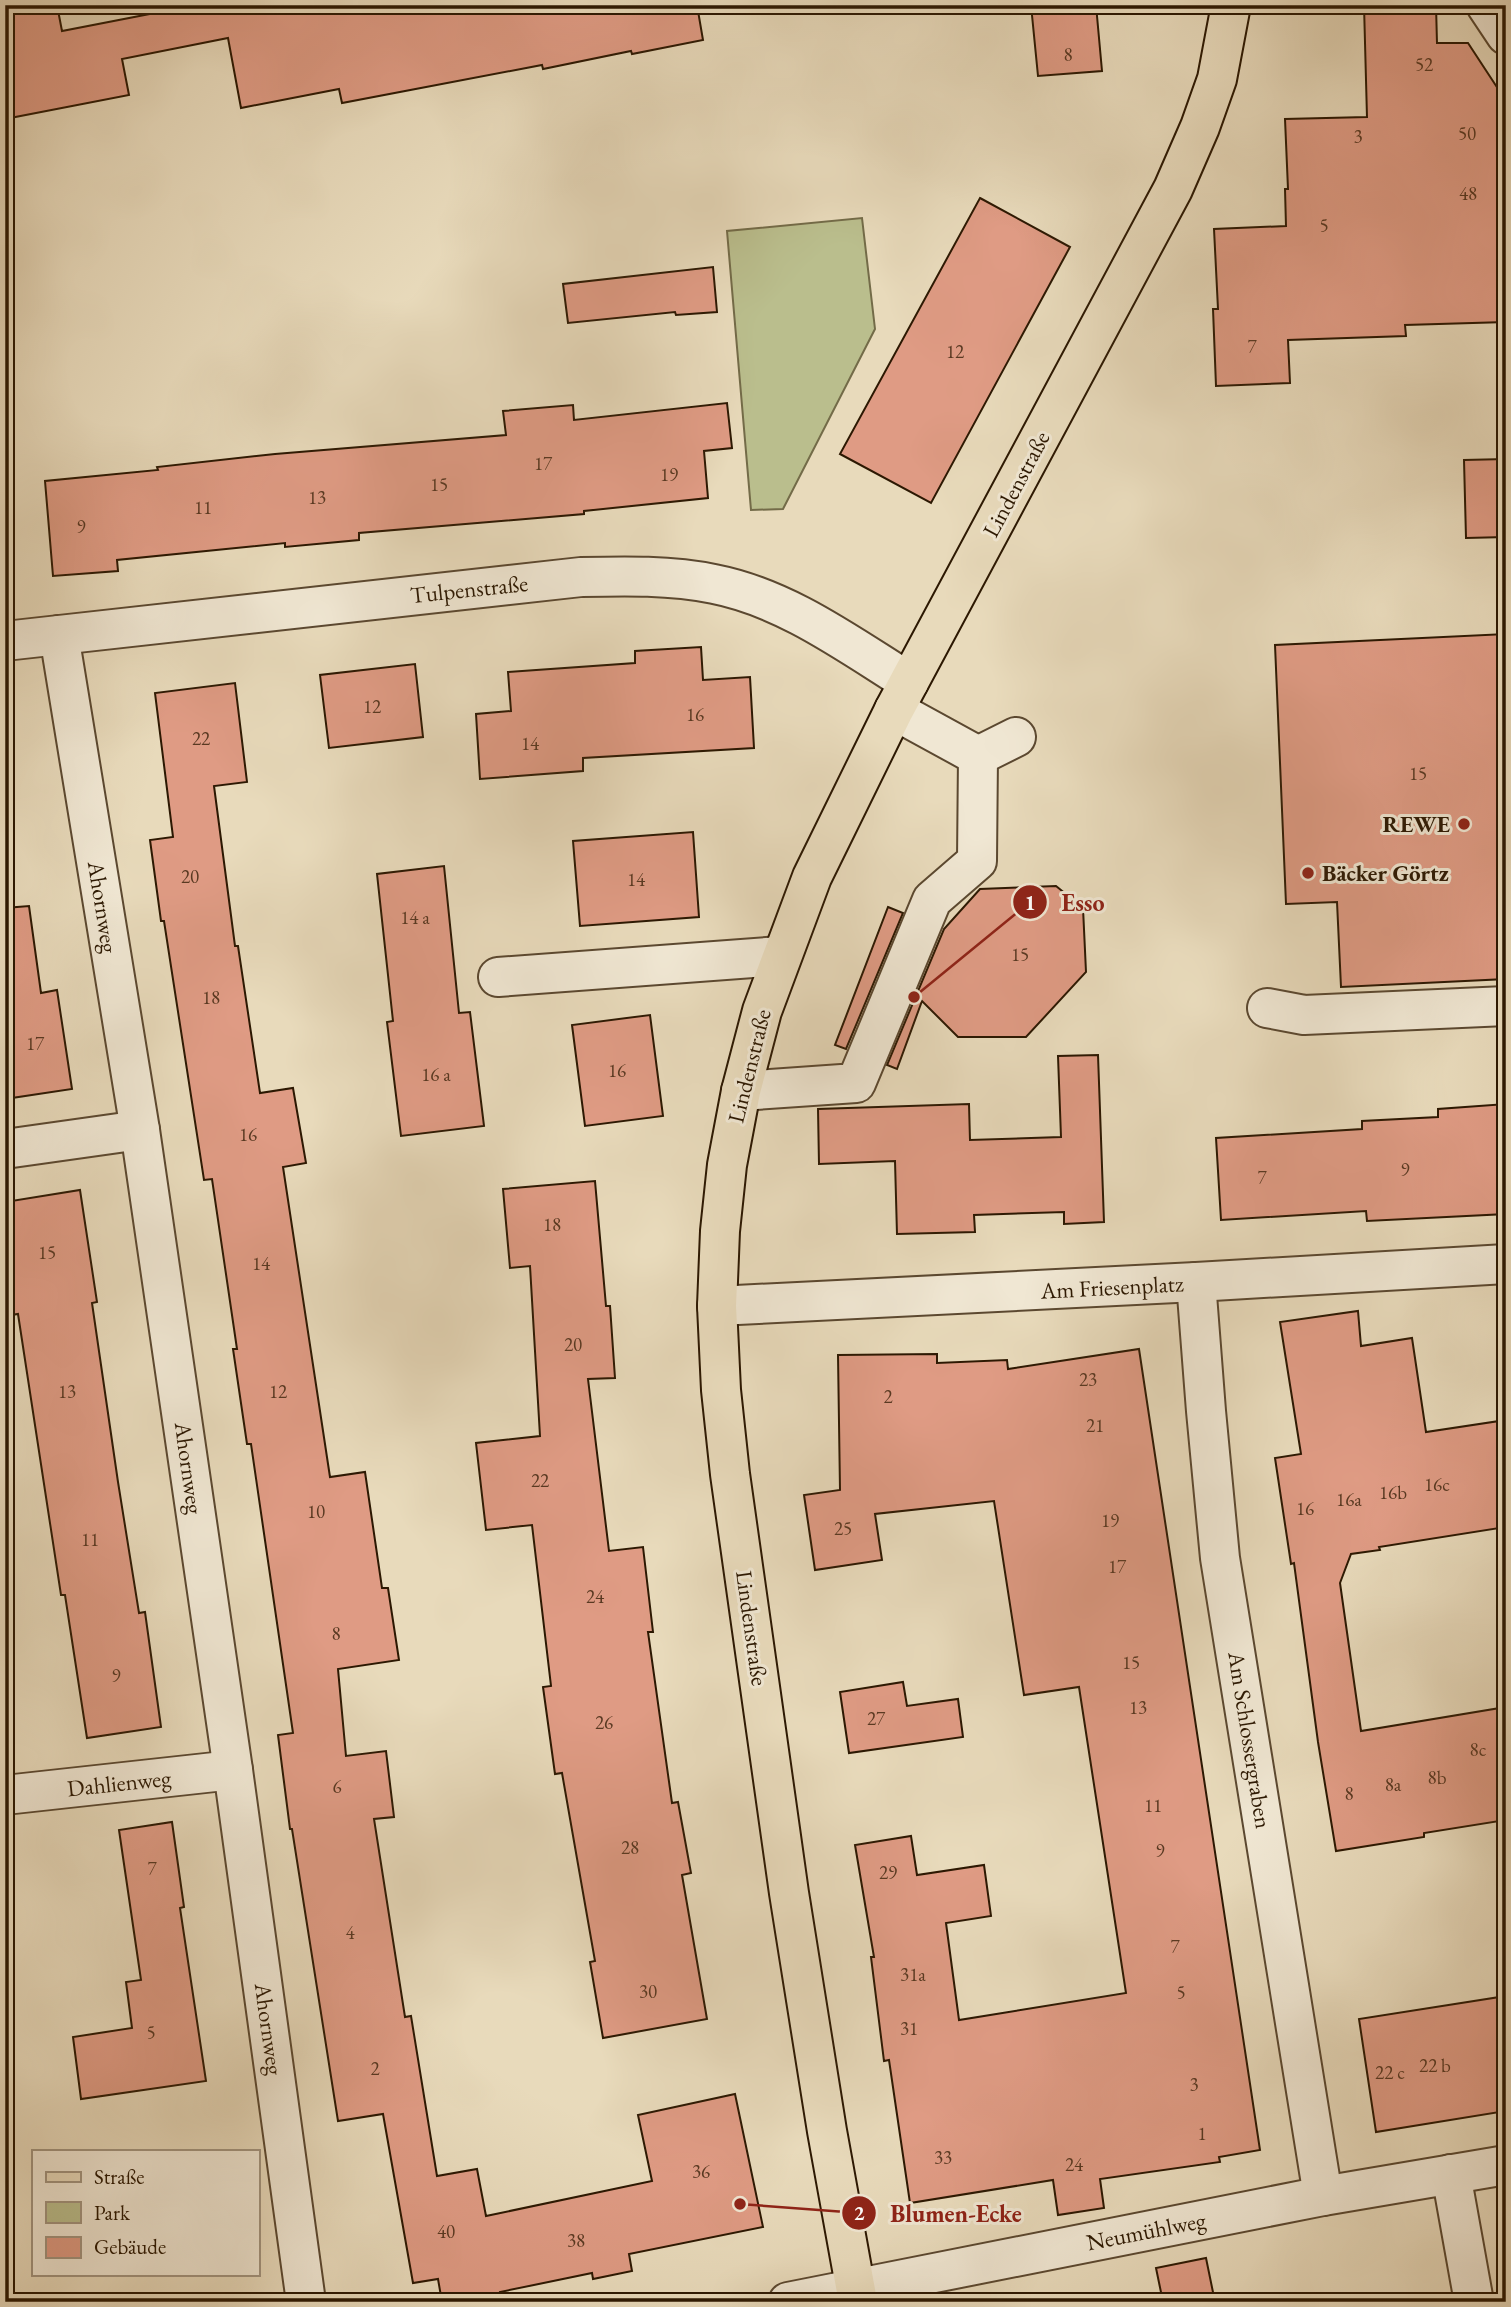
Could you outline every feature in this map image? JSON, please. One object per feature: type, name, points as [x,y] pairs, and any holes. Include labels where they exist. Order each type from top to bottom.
[{"type":"main road","name":"Lindenstraße","points":[[856,2295],[789,1893],[732,1487],[721,1390],[717,1306],[720,1231],[727,1165],[740,1091],[762,1011],[812,877],[902,696],[1173,189],[1217,79],[1231,5]]},
{"type":"street","points":[[1486,5],[1506,35]]},
{"type":"street","name":"Tulpenstraße","points":[[5,641],[581,577],[648,576],[715,584],[770,602],[818,625],[978,756]]},
{"type":"street","name":"Ahornweg","points":[[59,635],[140,1130],[233,1770],[306,2302]]},
{"type":"street","points":[[740,1091],[856,1083],[932,900],[977,861],[978,756],[1016,737]]},
{"type":"street","points":[[498,977],[781,956]]},
{"type":"street","points":[[1267,1008],[1304,1015],[1506,1006]]},
{"type":"street","points":[[5,1149],[140,1130]]},
{"type":"street","name":"Am Friesenplatz","points":[[717,1306],[1506,1264]]},
{"type":"street","name":"Am Schlossergraben","points":[[1196,1282],[1220,1558],[1323,2196]]},
{"type":"street","name":"Dahlienweg","points":[[5,1795],[233,1770]]},
{"type":"street","name":"Neumühlweg","points":[[788,2302],[856,2295],[1323,2196],[1506,2165]]},
{"type":"street","points":[[1451,2174],[1474,2302]]},
{"type":"green space","points":[[862,218],[875,329],[783,509],[751,510],[727,231]]},
{"type":"building","points":[[5,5],[57,5],[62,31],[196,5],[697,5],[703,40],[543,69],[542,65],[342,103],[339,89],[241,108],[228,38],[122,59],[129,95],[5,119]]},
{"type":"building","points":[[1031,5],[1096,5],[1102,71],[1038,76]]},
{"type":"building","points":[[1364,5],[1436,5],[1437,43],[1468,43],[1506,101],[1506,322],[1405,325],[1406,336],[1288,340],[1290,383],[1216,386],[1213,309],[1218,309],[1214,229],[1286,226],[1285,189],[1288,189],[1285,119],[1367,117]]},
{"type":"building","points":[[980,198],[1070,247],[931,503],[840,454]]},
{"type":"building","points":[[713,267],[717,312],[676,315],[675,312],[568,323],[563,284]]},
{"type":"building","points":[[727,403],[732,448],[704,451],[708,498],[584,511],[584,514],[359,533],[359,540],[285,547],[285,543],[117,560],[118,571],[53,576],[45,481],[158,470],[157,467],[275,454],[506,435],[503,411],[573,405],[574,420]]},
{"type":"building","points":[[1506,459],[1506,537],[1466,538],[1464,460]]},
{"type":"building","points":[[1506,634],[1506,979],[1341,987],[1337,902],[1286,904],[1275,645]]},
{"type":"building","points":[[701,647],[703,680],[750,677],[754,748],[583,758],[583,771],[480,779],[476,714],[511,711],[508,672],[635,663],[635,651]]},
{"type":"building","points":[[415,664],[423,737],[329,748],[320,675]]},
{"type":"building","points":[[235,683],[247,782],[214,786],[235,946],[238,946],[260,1093],[293,1088],[306,1163],[283,1167],[330,1477],[365,1472],[382,1588],[388,1588],[399,1660],[338,1669],[346,1756],[386,1751],[394,1817],[374,1819],[405,2017],[411,2016],[437,2176],[477,2169],[486,2216],[652,2181],[638,2115],[735,2094],[763,2227],[629,2254],[632,2271],[593,2279],[592,2273],[500,2292],[501,2302],[442,2302],[438,2279],[413,2283],[383,2114],[338,2121],[290,1829],[278,1735],[293,1733],[251,1444],[247,1444],[233,1349],[237,1349],[212,1179],[204,1180],[150,840],[173,837],[155,693]]},
{"type":"building","points":[[693,832],[699,917],[580,926],[573,841]]},
{"type":"building","points":[[444,866],[459,1013],[470,1012],[484,1126],[401,1136],[387,1022],[393,1021],[377,874]]},
{"type":"building","points":[[1056,886],[1083,908],[1086,972],[1026,1037],[958,1037],[922,1001],[897,1069],[887,1065],[944,929],[980,889]]},
{"type":"building","points":[[29,906],[41,993],[57,990],[72,1089],[5,1099],[5,908]]},
{"type":"building","points":[[888,907],[903,913],[846,1049],[835,1045]]},
{"type":"building","points":[[650,1015],[663,1116],[585,1126],[572,1025]]},
{"type":"building","points":[[1098,1055],[1104,1222],[1064,1224],[1064,1212],[974,1215],[975,1232],[897,1234],[895,1161],[819,1164],[818,1109],[969,1104],[970,1140],[1061,1137],[1058,1056]]},
{"type":"building","points":[[1506,1104],[1506,1214],[1367,1221],[1366,1211],[1221,1220],[1216,1138],[1362,1129],[1362,1121],[1438,1117],[1438,1109]]},
{"type":"building","points":[[595,1181],[606,1306],[610,1306],[615,1378],[588,1379],[609,1551],[643,1547],[653,1632],[648,1632],[672,1803],[678,1802],[691,1873],[682,1875],[707,2019],[603,2038],[590,1962],[595,1961],[562,1773],[555,1774],[543,1687],[551,1686],[532,1525],[486,1530],[476,1443],[540,1436],[530,1266],[510,1268],[503,1189]]},
{"type":"building","points":[[80,1190],[97,1302],[92,1303],[118,1482],[139,1613],[145,1612],[161,1727],[87,1738],[65,1595],[61,1595],[18,1314],[5,1316],[5,1202]]},
{"type":"building","points":[[1358,1311],[1361,1346],[1412,1338],[1426,1432],[1506,1420],[1506,1527],[1351,1554],[1340,1583],[1361,1731],[1506,1707],[1506,1820],[1336,1851],[1294,1563],[1291,1564],[1275,1458],[1301,1454],[1280,1322]]},
{"type":"building","points":[[1139,1349],[1260,2150],[1219,2157],[1220,2162],[1100,2179],[1104,2208],[1058,2215],[1053,2180],[910,2203],[889,2060],[884,2061],[871,1957],[874,1957],[855,1845],[911,1836],[917,1875],[984,1865],[991,1916],[946,1923],[959,2020],[1126,1993],[1079,1687],[1024,1695],[994,1501],[875,1514],[882,1560],[815,1570],[804,1495],[840,1490],[838,1355],[937,1354],[937,1363],[1007,1360],[1008,1369]]},
{"type":"building","points":[[903,1682],[907,1706],[958,1699],[963,1737],[849,1753],[840,1692]]},
{"type":"building","points":[[172,1822],[184,1907],[180,1908],[206,2081],[81,2099],[73,2037],[132,2028],[126,1982],[141,1980],[119,1830]]},
{"type":"building","points":[[1506,1996],[1506,2111],[1376,2132],[1359,2019]]},
{"type":"building","points":[[1206,2258],[1215,2302],[1163,2302],[1156,2268]]},
{"type":"place","name":"REWE","points":[[1464,824]]},
{"type":"place","name":"Bäcker Görtz","points":[[1308,873]]},
{"type":"place","name":"Esso","points":[[914,997]]},
{"type":"place","name":"Blumen-Ecke","points":[[740,2204]]}]
